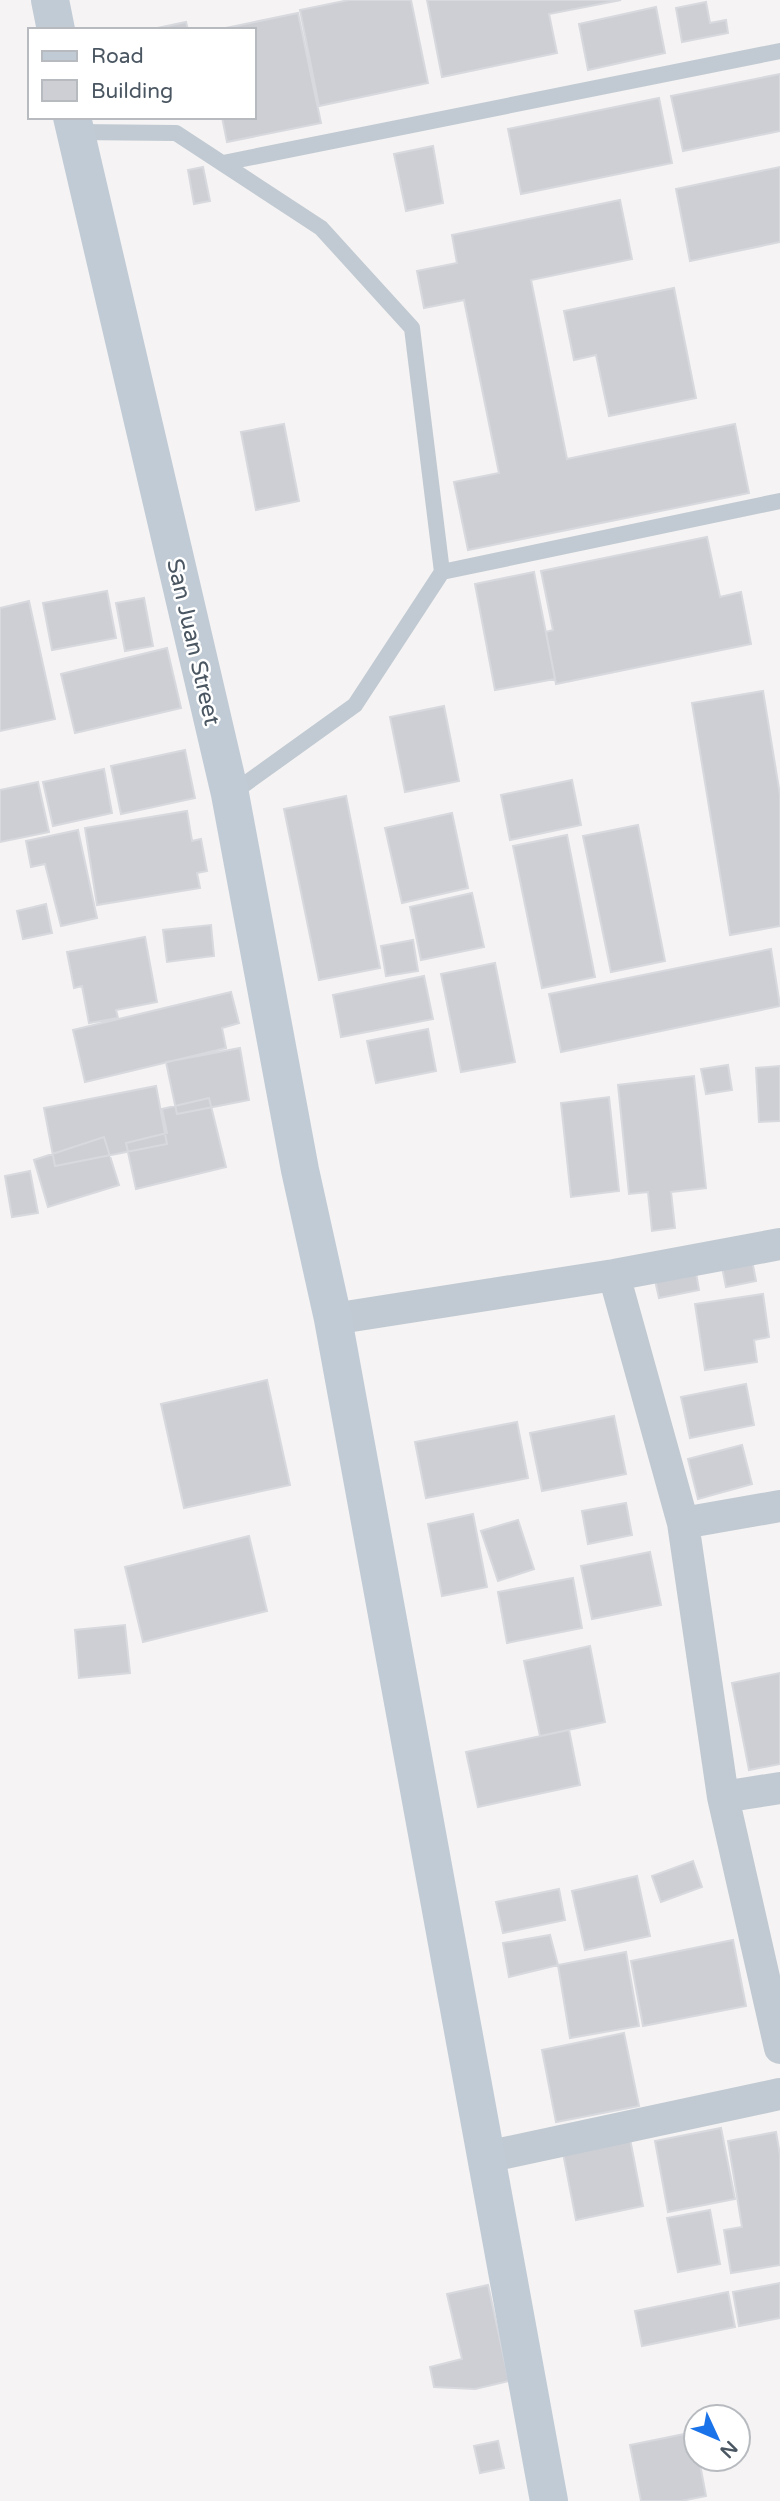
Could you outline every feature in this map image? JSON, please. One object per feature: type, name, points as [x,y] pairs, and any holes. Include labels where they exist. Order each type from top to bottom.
[{"type":"main road","points":[[50,0],[56,28]]},
{"type":"main road","name":"San Juan Street","points":[[74,125],[230,794],[300,1170],[333,1319],[550,2501]]},
{"type":"street","points":[[333,1319],[614,1275],[780,1244]]},
{"type":"street","points":[[614,1275],[683,1523],[723,1797],[780,2048]]},
{"type":"street","points":[[683,1523],[780,1506]]},
{"type":"street","points":[[723,1797],[780,1788]]},
{"type":"street","points":[[486,2157],[780,2094]]},
{"type":"lane","points":[[223,163],[780,51]]},
{"type":"lane","points":[[74,125],[176,133],[321,228],[412,328],[442,572],[355,705],[230,794]]},
{"type":"lane","points":[[442,572],[780,501]]},
{"type":"building","points":[[349,0],[411,0],[428,83],[319,106],[300,10]]},
{"type":"building","points":[[427,0],[621,0],[549,14],[557,53],[442,77]]},
{"type":"building","points":[[706,2],[710,23],[726,20],[728,33],[682,42],[676,8]]},
{"type":"building","points":[[656,7],[665,53],[588,70],[579,24]]},
{"type":"building","points":[[298,13],[321,123],[227,142],[222,119],[256,119],[256,28],[226,28]]},
{"type":"building","points":[[186,22],[188,28],[158,28]]},
{"type":"building","points":[[780,74],[780,131],[683,151],[671,96]]},
{"type":"building","points":[[659,98],[672,163],[521,194],[508,129]]},
{"type":"building","points":[[433,146],[443,203],[406,211],[394,154]]},
{"type":"building","points":[[203,167],[210,201],[194,204],[188,170]]},
{"type":"building","points":[[780,167],[780,242],[690,261],[676,189]]},
{"type":"building","points":[[620,200],[632,259],[531,280],[567,459],[735,424],[749,493],[468,550],[454,482],[499,473],[464,300],[424,308],[417,271],[457,263],[452,235]]},
{"type":"building","points":[[674,288],[696,398],[609,416],[596,355],[574,360],[564,311]]},
{"type":"building","points":[[284,424],[299,501],[256,510],[241,432]]},
{"type":"building","points":[[707,537],[720,597],[741,592],[751,644],[556,684],[546,632],[553,630],[541,571]]},
{"type":"building","points":[[534,572],[555,679],[495,690],[475,584]]},
{"type":"building","points":[[107,591],[116,638],[52,650],[43,603]]},
{"type":"building","points":[[144,598],[153,646],[125,651],[116,603]]},
{"type":"building","points":[[29,601],[55,719],[0,731],[0,608]]},
{"type":"building","points":[[167,648],[181,708],[75,733],[61,674]]},
{"type":"building","points":[[763,691],[780,795],[780,926],[730,935],[692,703]]},
{"type":"building","points":[[444,706],[459,781],[405,792],[390,717]]},
{"type":"building","points":[[185,750],[195,798],[121,814],[111,766]]},
{"type":"building","points":[[104,769],[112,813],[53,826],[43,782]]},
{"type":"building","points":[[572,780],[581,825],[510,840],[501,795]]},
{"type":"building","points":[[38,782],[49,832],[0,842],[0,790]]},
{"type":"building","points":[[346,796],[380,968],[319,980],[284,809]]},
{"type":"building","points":[[187,811],[192,841],[201,839],[207,871],[197,873],[200,888],[97,905],[85,828]]},
{"type":"building","points":[[452,813],[468,888],[402,903],[385,828]]},
{"type":"building","points":[[638,825],[665,961],[611,972],[583,836]]},
{"type":"building","points":[[78,830],[97,918],[61,926],[45,864],[31,867],[26,841]]},
{"type":"building","points":[[567,835],[595,977],[542,988],[513,846]]},
{"type":"building","points":[[472,893],[484,947],[421,960],[410,907]]},
{"type":"building","points":[[46,904],[52,933],[23,939],[17,911]]},
{"type":"building","points":[[211,925],[214,956],[167,962],[163,930]]},
{"type":"building","points":[[145,937],[157,1002],[116,1010],[118,1018],[89,1023],[82,986],[74,988],[67,952]]},
{"type":"building","points":[[413,940],[418,971],[386,976],[381,946]]},
{"type":"building","points":[[771,949],[780,1006],[561,1052],[549,994]]},
{"type":"building","points":[[495,963],[515,1062],[461,1072],[441,974]]},
{"type":"building","points":[[424,976],[433,1019],[341,1037],[333,995]]},
{"type":"building","points":[[231,992],[239,1023],[222,1028],[226,1048],[85,1082],[73,1030]]},
{"type":"building","points":[[428,1029],[436,1071],[376,1083],[367,1041]]},
{"type":"building","points":[[240,1048],[249,1100],[177,1114],[166,1062]]},
{"type":"building","points":[[728,1065],[732,1090],[706,1094],[701,1069]]},
{"type":"building","points":[[780,1066],[780,1121],[759,1122],[756,1068]]},
{"type":"building","points":[[694,1076],[706,1188],[671,1192],[675,1228],[652,1231],[648,1192],[629,1194],[618,1085]]},
{"type":"building","points":[[156,1086],[167,1144],[55,1166],[44,1108]]},
{"type":"building","points":[[609,1097],[619,1191],[571,1197],[561,1103]]},
{"type":"building","points":[[209,1098],[226,1167],[136,1189],[126,1143],[167,1133],[162,1109]]},
{"type":"building","points":[[104,1137],[119,1185],[48,1207],[34,1160]]},
{"type":"building","points":[[30,1171],[38,1213],[12,1217],[5,1176]]},
{"type":"building","points":[[752,1260],[756,1281],[726,1287],[722,1267]]},
{"type":"building","points":[[695,1267],[699,1290],[659,1298],[654,1276]]},
{"type":"building","points":[[763,1294],[769,1337],[754,1340],[757,1362],[705,1370],[695,1304]]},
{"type":"building","points":[[267,1380],[290,1485],[184,1508],[161,1404]]},
{"type":"building","points":[[746,1384],[754,1425],[690,1438],[681,1397]]},
{"type":"building","points":[[614,1416],[626,1474],[542,1491],[530,1433]]},
{"type":"building","points":[[517,1422],[528,1478],[426,1498],[415,1442]]},
{"type":"building","points":[[742,1445],[752,1484],[698,1499],[688,1459]]},
{"type":"building","points":[[626,1503],[632,1535],[588,1544],[582,1511]]},
{"type":"building","points":[[473,1514],[487,1587],[442,1596],[428,1524]]},
{"type":"building","points":[[518,1520],[534,1569],[498,1581],[481,1531]]},
{"type":"building","points":[[249,1536],[267,1611],[143,1642],[125,1567]]},
{"type":"building","points":[[650,1552],[661,1605],[592,1619],[581,1566]]},
{"type":"building","points":[[573,1578],[582,1628],[507,1643],[498,1592]]},
{"type":"building","points":[[125,1625],[130,1673],[79,1678],[75,1630]]},
{"type":"building","points":[[590,1646],[605,1722],[540,1736],[524,1661]]},
{"type":"building","points":[[780,1673],[780,1764],[749,1770],[732,1683]]},
{"type":"building","points":[[569,1730],[580,1785],[478,1807],[466,1752]]},
{"type":"building","points":[[693,1861],[702,1887],[661,1902],[652,1876]]},
{"type":"building","points":[[637,1876],[650,1936],[585,1950],[572,1891]]},
{"type":"building","points":[[559,1889],[565,1920],[503,1933],[496,1902]]},
{"type":"building","points":[[550,1935],[558,1965],[509,1977],[503,1943]]},
{"type":"building","points":[[733,1940],[746,2006],[643,2026],[631,1961]]},
{"type":"building","points":[[626,1952],[639,2026],[570,2038],[558,1965]]},
{"type":"building","points":[[624,2033],[639,2106],[556,2122],[542,2050]]},
{"type":"building","points":[[721,2128],[735,2199],[668,2212],[655,2141]]},
{"type":"building","points":[[776,2132],[780,2155],[780,2265],[731,2273],[724,2230],[742,2227],[728,2141]]},
{"type":"building","points":[[630,2139],[643,2206],[576,2220],[563,2153]]},
{"type":"building","points":[[710,2210],[720,2264],[678,2272],[667,2218]]},
{"type":"building","points":[[780,2283],[780,2318],[739,2326],[733,2292]]},
{"type":"building","points":[[488,2285],[509,2381],[475,2389],[434,2387],[430,2367],[462,2359],[447,2294]]},
{"type":"building","points":[[728,2292],[735,2327],[642,2346],[635,2311]]},
{"type":"building","points":[[682,2434],[682,2473],[702,2473],[706,2496],[681,2501],[641,2501],[630,2445]]},
{"type":"building","points":[[498,2441],[504,2468],[480,2473],[474,2446]]}]
